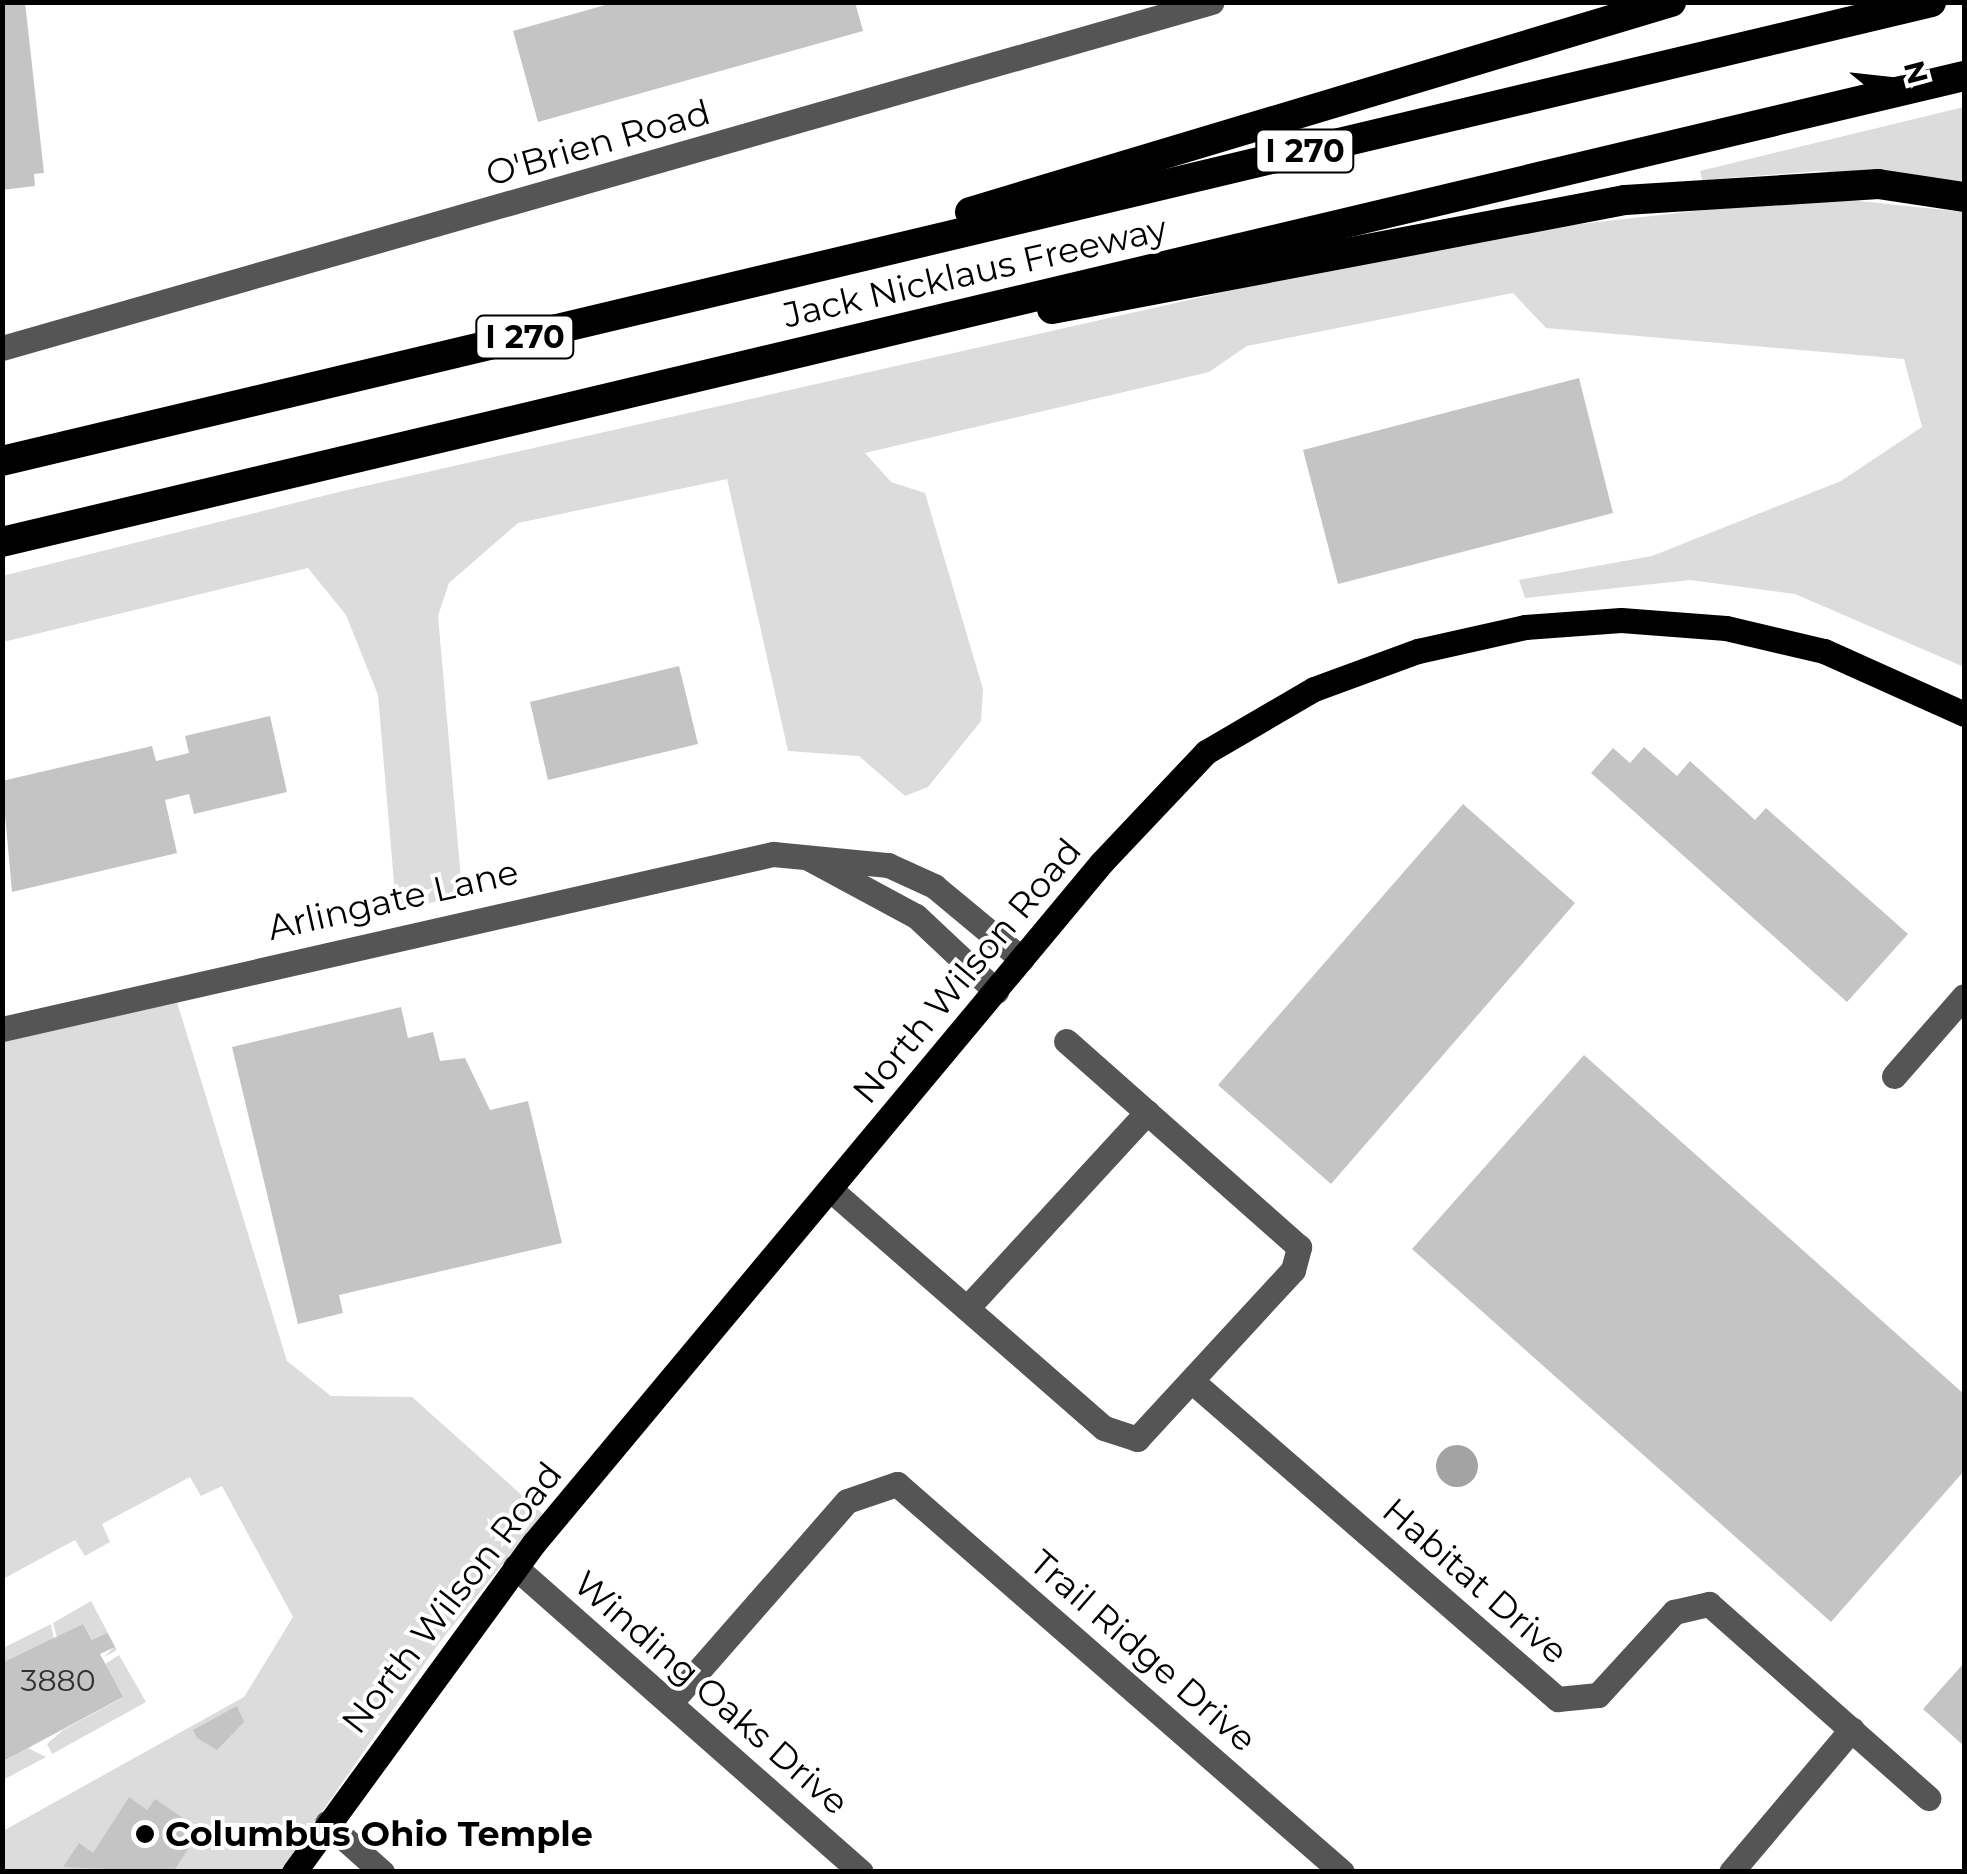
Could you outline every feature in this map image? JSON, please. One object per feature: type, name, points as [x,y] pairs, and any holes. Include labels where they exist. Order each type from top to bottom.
[{"type":"highway","points":[[680,300],[1672,2]]},
{"type":"highway","name":"Jack Nicklaus Freeway","points":[[2,460],[1931,2]]},
{"type":"highway","name":"Jack Nicklaus Freeway","points":[[2,542],[1964,76]]},
{"type":"highway","points":[[930,321],[1092,304],[1625,200],[1860,184],[1964,197]]},
{"type":"main road","name":"North Wilson Road","points":[[294,1872],[515,1566],[1022,959],[1206,752],[1314,689],[1418,651],[1572,622],[1726,628],[1824,651],[1964,714]]},
{"type":"street","name":"O'Brien Road","points":[[2,348],[1212,2]]},
{"type":"street","name":"Arlingate Lane","points":[[2,1029],[640,878],[801,854],[888,865],[934,886],[1022,959]]},
{"type":"street","points":[[801,854],[916,916],[996,991]]},
{"type":"street","points":[[1894,1076],[1964,996]]},
{"type":"street","points":[[831,1190],[1119,1438],[1153,1429],[1293,1270],[1298,1246],[1066,1041]]},
{"type":"street","points":[[967,1308],[1147,1112]]},
{"type":"street","name":"Habitat Drive","points":[[1194,1383],[1558,1699],[1598,1695],[1674,1612],[1700,1602],[1728,1615],[1928,1798]]},
{"type":"street","name":"Trail Ridge Drive","points":[[672,1702],[848,1501],[897,1484],[1342,1872]]},
{"type":"street","name":"Winding Oaks Drive","points":[[515,1566],[861,1872]]},
{"type":"street","points":[[1732,1872],[1852,1728]]},
{"type":"street","points":[[326,1823],[382,1872]]},
{"type":"shaded area","points":[[1964,107],[1964,184],[1821,171],[1702,180],[1700,171]]},
{"type":"shaded area","points":[[1821,197],[1964,212],[1964,667],[1795,594],[1690,580],[1525,598],[1519,580],[1652,556],[1841,481],[1922,427],[1904,359],[1546,328],[1513,293],[1247,346],[1209,372],[865,453],[891,482],[925,493],[983,689],[981,721],[928,787],[905,796],[859,756],[788,751],[727,479],[518,523],[449,583],[438,616],[461,880],[451,897],[404,910],[396,906],[378,695],[346,615],[308,568],[3,642],[2,576],[343,491],[1348,264],[1545,228]]},
{"type":"shaded area","points":[[177,1002],[287,1361],[331,1396],[412,1397],[543,1514],[439,1643],[281,1871],[3,1871],[3,1831],[244,1697],[293,1617],[222,1486],[201,1496],[190,1477],[102,1524],[110,1542],[85,1556],[75,1540],[3,1579],[2,1042]]},
{"type":"shaded area","points":[[1457,1445],[1472,1451],[1478,1466],[1472,1481],[1457,1487],[1442,1481],[1436,1466],[1442,1451]]},
{"type":"shaded area","points":[[91,1601],[117,1650],[104,1657],[114,1647],[93,1641],[83,1624],[57,1638],[53,1623]]},
{"type":"shaded area","points":[[51,1624],[54,1640],[3,1663],[3,1648]]},
{"type":"shaded area","points":[[119,1655],[146,1702],[52,1754],[47,1744],[63,1730],[122,1698],[105,1664]]},
{"type":"shaded area","points":[[28,1748],[46,1757],[3,1780],[3,1762]]},
{"type":"building","points":[[2,2],[25,2],[44,173],[34,174],[35,186],[2,190]]},
{"type":"building","points":[[616,2],[855,2],[863,31],[538,122],[513,31]]},
{"type":"building","points":[[1579,378],[1613,513],[1338,584],[1303,450]]},
{"type":"building","points":[[679,666],[698,744],[548,780],[530,702]]},
{"type":"building","points":[[270,716],[287,792],[194,814],[189,794],[165,800],[177,853],[12,892],[2,781],[152,746],[156,761],[189,753],[185,736]]},
{"type":"building","points":[[1644,747],[1677,776],[1690,761],[1755,820],[1766,808],[1908,934],[1847,1002],[1591,773],[1613,748],[1630,763]]},
{"type":"building","points":[[1463,804],[1575,903],[1331,1184],[1218,1085]]},
{"type":"building","points":[[401,1007],[408,1038],[433,1032],[440,1061],[465,1058],[490,1110],[528,1101],[562,1243],[339,1295],[343,1313],[298,1324],[232,1047]]},
{"type":"building","points":[[1584,1055],[1964,1394],[1964,1471],[1831,1622],[1412,1249]]},
{"type":"building","points":[[83,1624],[92,1640],[107,1633],[115,1647],[100,1654],[123,1697],[2,1762],[2,1663]]},
{"type":"building","points":[[1964,1663],[1964,1746],[1923,1709]]},
{"type":"building","points":[[237,1706],[244,1722],[217,1750],[197,1738],[193,1730]]},
{"type":"building","name":"Columbus Ohio Temple","points":[[129,1797],[147,1810],[155,1799],[183,1818],[177,1828],[194,1840],[173,1872],[63,1867],[79,1843],[93,1853]]},
{"type":"place","name":"Columbus Ohio Temple","points":[[145,1834]]}]
